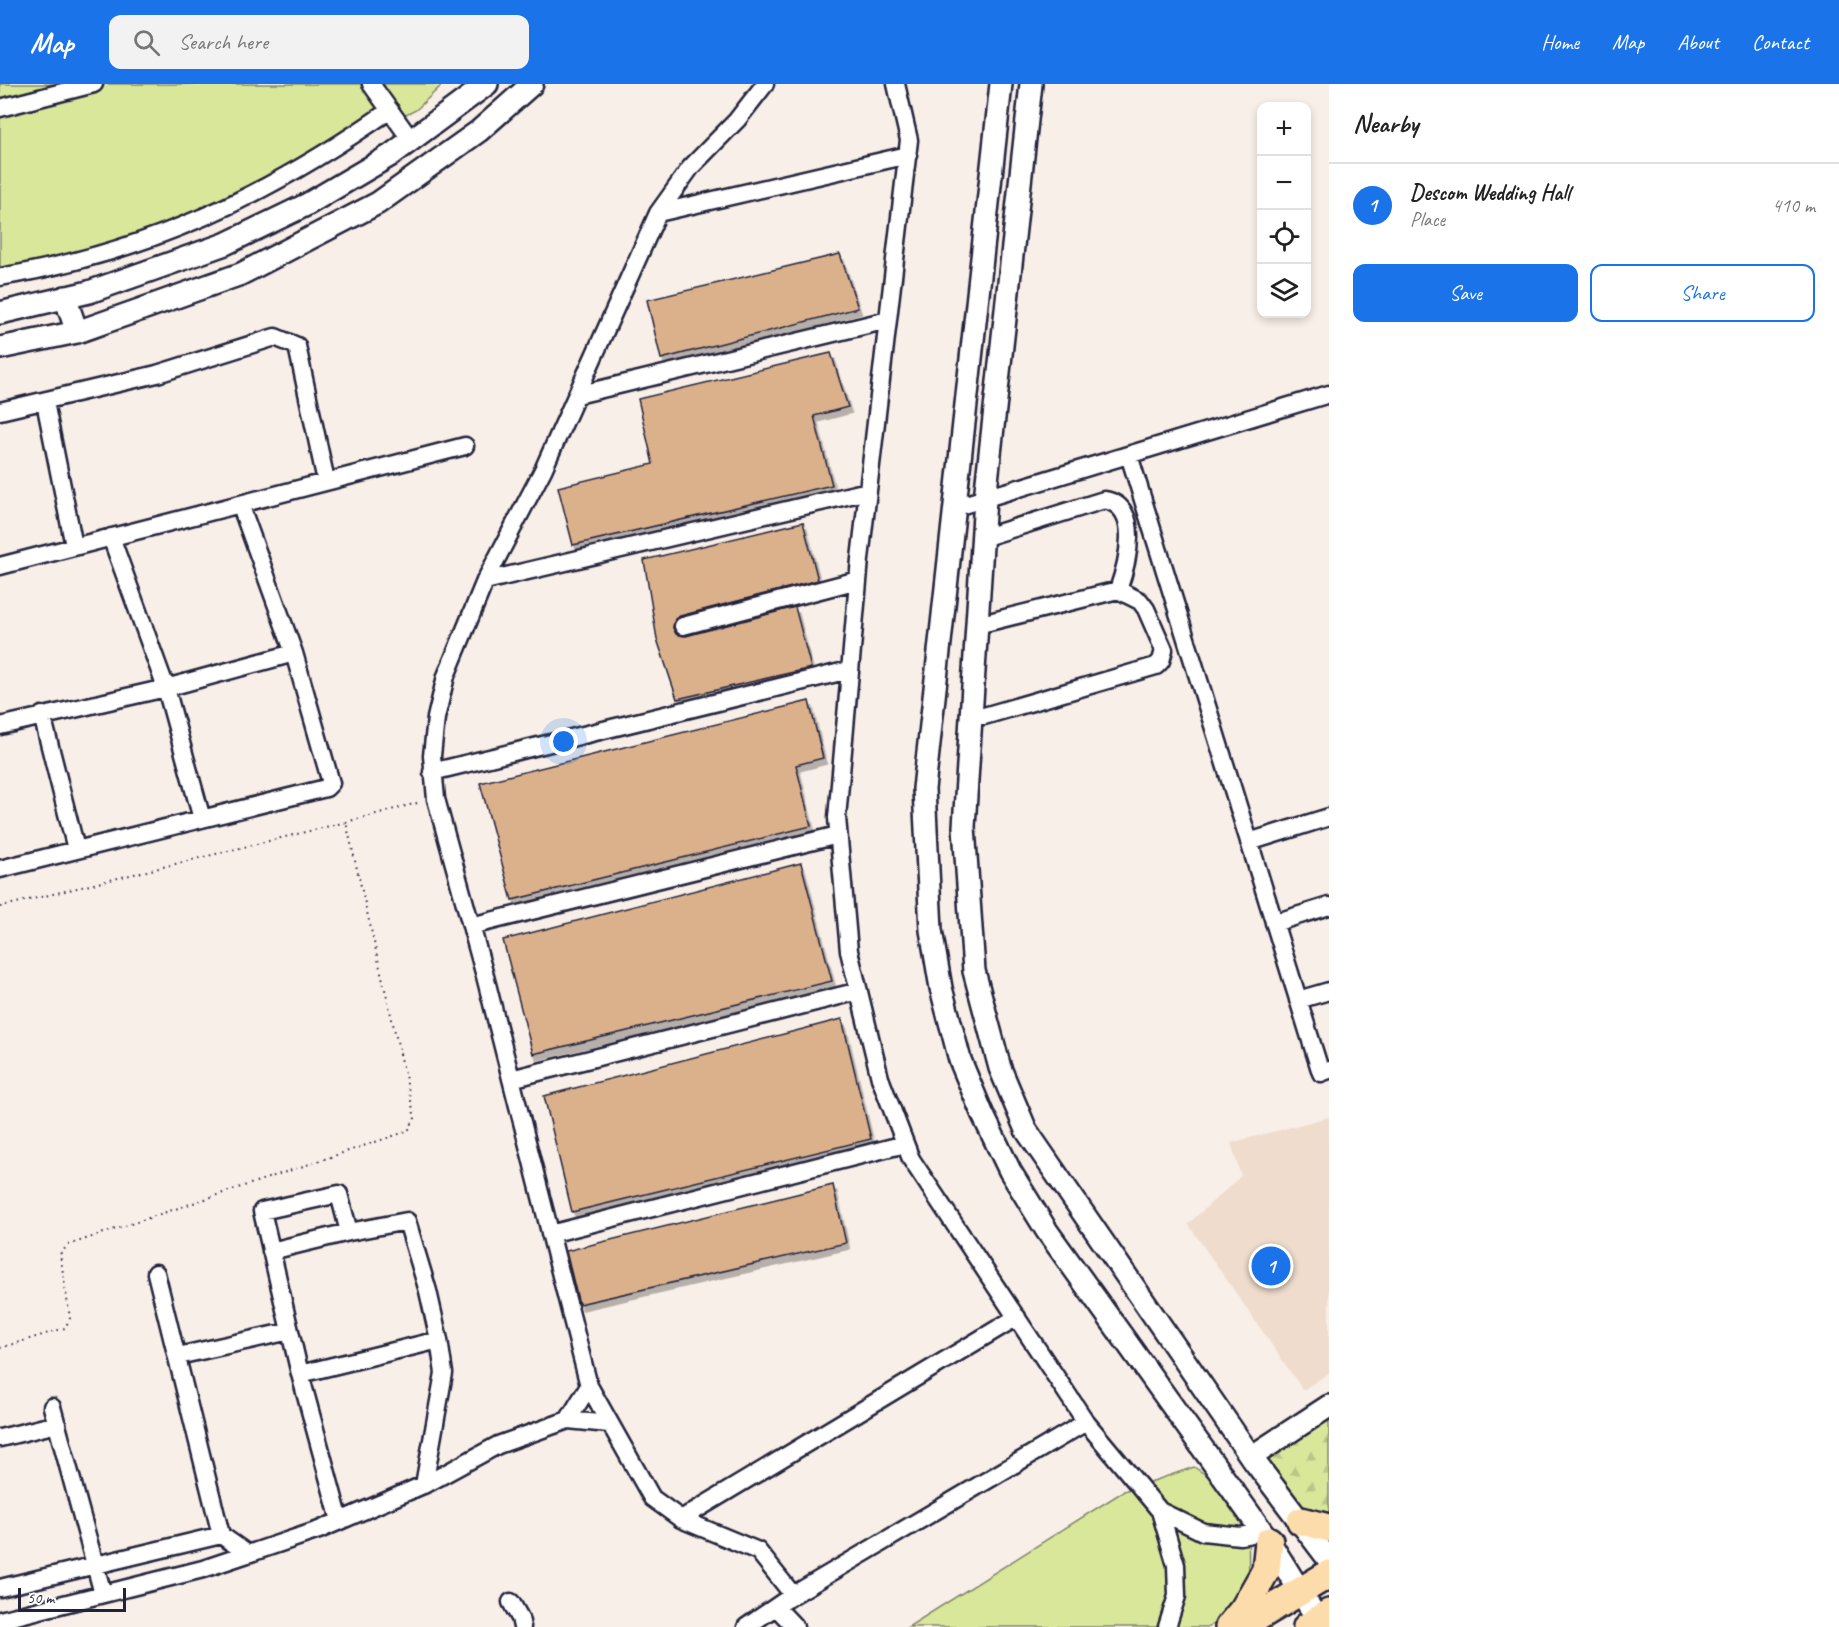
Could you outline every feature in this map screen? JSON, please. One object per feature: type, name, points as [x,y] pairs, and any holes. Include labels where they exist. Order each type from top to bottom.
[{"type":"main road","points":[[1301,1521],[1329,1528]]},
{"type":"main road","points":[[1228,1627],[1244,1609],[1266,1570],[1266,1537]]},
{"type":"main road","points":[[1241,1627],[1329,1574]]},
{"type":"street","points":[[0,108],[94,84]]},
{"type":"street","points":[[371,84],[411,140]]},
{"type":"street","points":[[0,313],[89,292],[225,244],[306,205],[411,140],[487,84]]},
{"type":"street","points":[[0,348],[77,332],[241,274],[300,245],[378,203],[479,130],[532,84]]},
{"type":"street","points":[[765,84],[737,120],[692,167],[658,213],[577,395],[485,581],[446,676],[436,718],[432,772],[436,798],[511,1079],[589,1386],[652,1498],[681,1519],[758,1551],[793,1595]]},
{"type":"street","points":[[896,84],[905,114],[909,140],[908,154],[858,580],[837,818],[849,951],[880,1078],[911,1159],[1086,1422],[1160,1511],[1176,1565],[1177,1596],[1167,1627]]},
{"type":"street","points":[[1000,84],[924,789],[931,930],[941,988],[960,1060],[1010,1171],[1047,1231],[1266,1537],[1318,1620]]},
{"type":"street","points":[[1031,84],[982,538],[964,827],[974,971],[1000,1068],[1026,1130],[1251,1457],[1329,1560]]},
{"type":"street","points":[[459,105],[479,130]]},
{"type":"street","points":[[0,277],[99,255],[161,235],[222,211],[299,170],[390,110]]},
{"type":"street","points":[[658,213],[908,154]]},
{"type":"street","points":[[65,297],[77,332]]},
{"type":"street","points":[[577,395],[888,320]]},
{"type":"street","points":[[0,411],[157,374],[275,337],[297,346],[326,482]]},
{"type":"street","points":[[953,508],[1329,394]]},
{"type":"street","points":[[45,402],[74,546]]},
{"type":"street","points":[[0,566],[465,446]]},
{"type":"street","points":[[1129,455],[1321,1073],[1329,1071]]},
{"type":"street","points":[[485,581],[868,491]]},
{"type":"street","points":[[982,538],[1104,500],[1113,501],[1119,506],[1129,533],[1130,553],[1118,590]]},
{"type":"street","points":[[0,869],[326,788],[331,783],[294,653],[240,504]]},
{"type":"street","points":[[111,537],[166,688],[202,819]]},
{"type":"street","points":[[683,626],[858,580]]},
{"type":"street","points":[[971,716],[984,717],[1156,666],[1161,661],[1164,650],[1146,609],[1140,601],[1118,590],[977,625]]},
{"type":"street","points":[[0,726],[166,688],[294,653]]},
{"type":"street","points":[[432,772],[849,670]]},
{"type":"street","points":[[42,715],[76,849]]},
{"type":"street","points":[[1249,842],[1329,817]]},
{"type":"street","points":[[471,926],[838,834]]},
{"type":"street","points":[[1274,923],[1329,906]]},
{"type":"street","points":[[511,1079],[859,991]]},
{"type":"street","points":[[1298,1000],[1329,991]]},
{"type":"street","points":[[550,1234],[905,1144]]},
{"type":"street","points":[[340,1521],[300,1374],[262,1211],[339,1194],[349,1232]]},
{"type":"street","points":[[271,1251],[407,1221],[428,1291],[444,1373],[427,1484]]},
{"type":"street","points":[[156,1273],[221,1535],[248,1554]]},
{"type":"street","points":[[681,1519],[1017,1317]]},
{"type":"street","points":[[178,1356],[290,1330]]},
{"type":"street","points":[[300,1374],[439,1340]]},
{"type":"street","points":[[568,1419],[589,1386]]},
{"type":"street","points":[[1251,1457],[1329,1406]]},
{"type":"street","points":[[52,1407],[103,1594]]},
{"type":"street","points":[[0,1620],[203,1569],[248,1554],[340,1521],[427,1484],[498,1445],[568,1419],[609,1424]]},
{"type":"street","points":[[746,1627],[793,1595],[1086,1422]]},
{"type":"street","points":[[0,1438],[57,1424]]},
{"type":"street","points":[[1160,1511],[1203,1532],[1266,1537]]},
{"type":"street","points":[[0,1588],[221,1535]]},
{"type":"street","points":[[512,1602],[522,1627]]},
{"type":"street","points":[[776,1607],[795,1627]]},
{"type":"path","points":[[0,907],[436,798]]},
{"type":"path","points":[[0,1348],[65,1328],[70,1318],[60,1254],[68,1245],[408,1131],[414,1125],[415,1118],[346,822]]},
{"type":"shaded area","points":[[1329,1117],[1329,1373],[1303,1390],[1188,1224],[1241,1176],[1231,1143]]},
{"type":"green space","points":[[0,84],[443,84],[416,110],[237,200],[25,275],[0,279]]},
{"type":"green space","points":[[1329,1408],[1329,1528],[1310,1524],[1251,1457]]},
{"type":"green space","points":[[1194,1467],[1248,1503],[1249,1596],[1209,1627],[908,1627],[1124,1491]]},
{"type":"building","points":[[840,254],[858,308],[661,359],[647,300]]},
{"type":"building","points":[[831,353],[848,407],[814,416],[832,485],[573,545],[558,487],[653,464],[638,399]]},
{"type":"building","points":[[803,522],[818,580],[680,616],[675,619],[673,628],[676,634],[686,636],[795,607],[811,668],[677,699],[657,639],[644,560]]},
{"type":"building","points":[[809,701],[823,758],[796,765],[811,826],[512,900],[480,783]]},
{"type":"building","points":[[801,863],[832,981],[533,1054],[503,940]]},
{"type":"building","points":[[842,1019],[871,1139],[572,1212],[544,1096]]},
{"type":"building","points":[[833,1185],[846,1243],[579,1304],[566,1251]]},
{"type":"place","name":"Descom Wedding Hall","points":[[1271,1266]]}]
